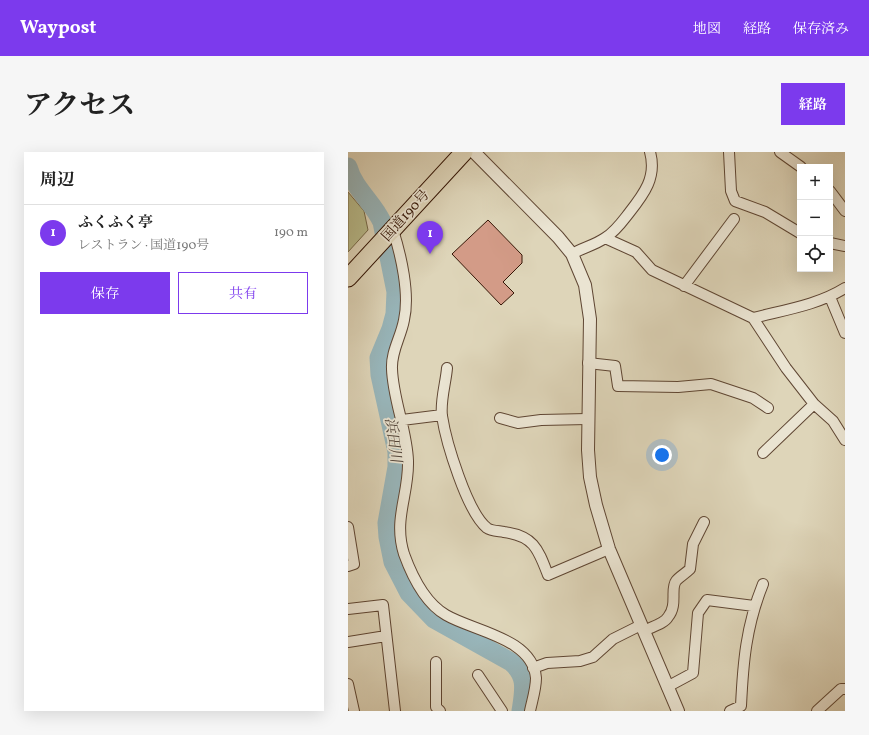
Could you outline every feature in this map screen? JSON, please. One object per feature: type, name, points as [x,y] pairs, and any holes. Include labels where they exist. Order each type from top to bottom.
[{"type":"highway","name":"国道190号","points":[[348,278],[375,251],[464,152]]},
{"type":"street","points":[[474,152],[558,237],[572,254],[585,285],[589,304],[587,419],[590,477],[596,505],[610,549],[678,711]]},
{"type":"street","points":[[572,254],[605,238],[619,226],[645,193],[654,165],[650,152]]},
{"type":"street","points":[[729,152],[731,191],[735,201],[765,212],[797,231]]},
{"type":"street","points":[[780,152],[797,164]]},
{"type":"street","points":[[833,195],[845,211]]},
{"type":"street","points":[[684,286],[734,219]]},
{"type":"street","points":[[392,232],[400,252],[406,289],[405,319],[392,356],[394,382],[402,420],[408,461],[407,479],[399,518],[401,539],[414,578],[430,601],[446,615],[505,640],[529,660],[536,679],[530,711]]},
{"type":"street","points":[[605,238],[636,252],[652,270],[684,286],[727,304],[753,318],[786,368],[814,404],[833,421],[845,440]]},
{"type":"street","points":[[833,244],[845,246]]},
{"type":"street","points":[[753,318],[830,297],[845,288]]},
{"type":"street","points":[[830,297],[845,333]]},
{"type":"street","points":[[588,362],[616,366],[618,386],[678,387],[711,384],[753,398],[768,408]]},
{"type":"street","points":[[447,368],[442,415],[464,489],[474,512],[488,530],[515,533],[528,539],[538,548],[548,575],[610,549]]},
{"type":"street","points":[[763,453],[814,404]]},
{"type":"street","points":[[402,420],[442,415]]},
{"type":"street","points":[[500,418],[518,423],[541,420],[587,419]]},
{"type":"street","points":[[533,668],[547,663],[580,661],[593,656],[613,639],[668,618],[673,608],[675,598],[674,587],[676,581],[690,569],[694,544],[704,522]]},
{"type":"street","points":[[348,527],[354,564],[348,566]]},
{"type":"street","points":[[730,711],[741,706],[746,637],[754,606],[763,584]]},
{"type":"street","points":[[667,687],[693,673],[698,613],[707,600],[754,606]]},
{"type":"street","points":[[348,609],[383,605],[395,711]]},
{"type":"street","points":[[348,642],[386,636]]},
{"type":"street","points":[[436,662],[436,707],[440,711]]},
{"type":"street","points":[[478,675],[502,711]]},
{"type":"street","points":[[348,684],[354,711]]},
{"type":"street","points":[[816,711],[841,689],[845,689]]},
{"type":"green space","points":[[348,192],[364,211],[368,230],[348,252]]},
{"type":"building","points":[[488,220],[522,255],[522,263],[503,282],[514,293],[501,305],[452,254]]},
{"type":"waterway","name":"浜田川","points":[[348,167],[359,189],[374,208],[382,222],[396,292],[395,314],[391,329],[379,358],[380,375],[397,452],[397,467],[387,523],[393,562],[409,593],[434,619],[511,662],[516,667],[524,684],[521,711]]},
{"type":"place","name":"ふくふく亭","points":[[430,254]]}]
